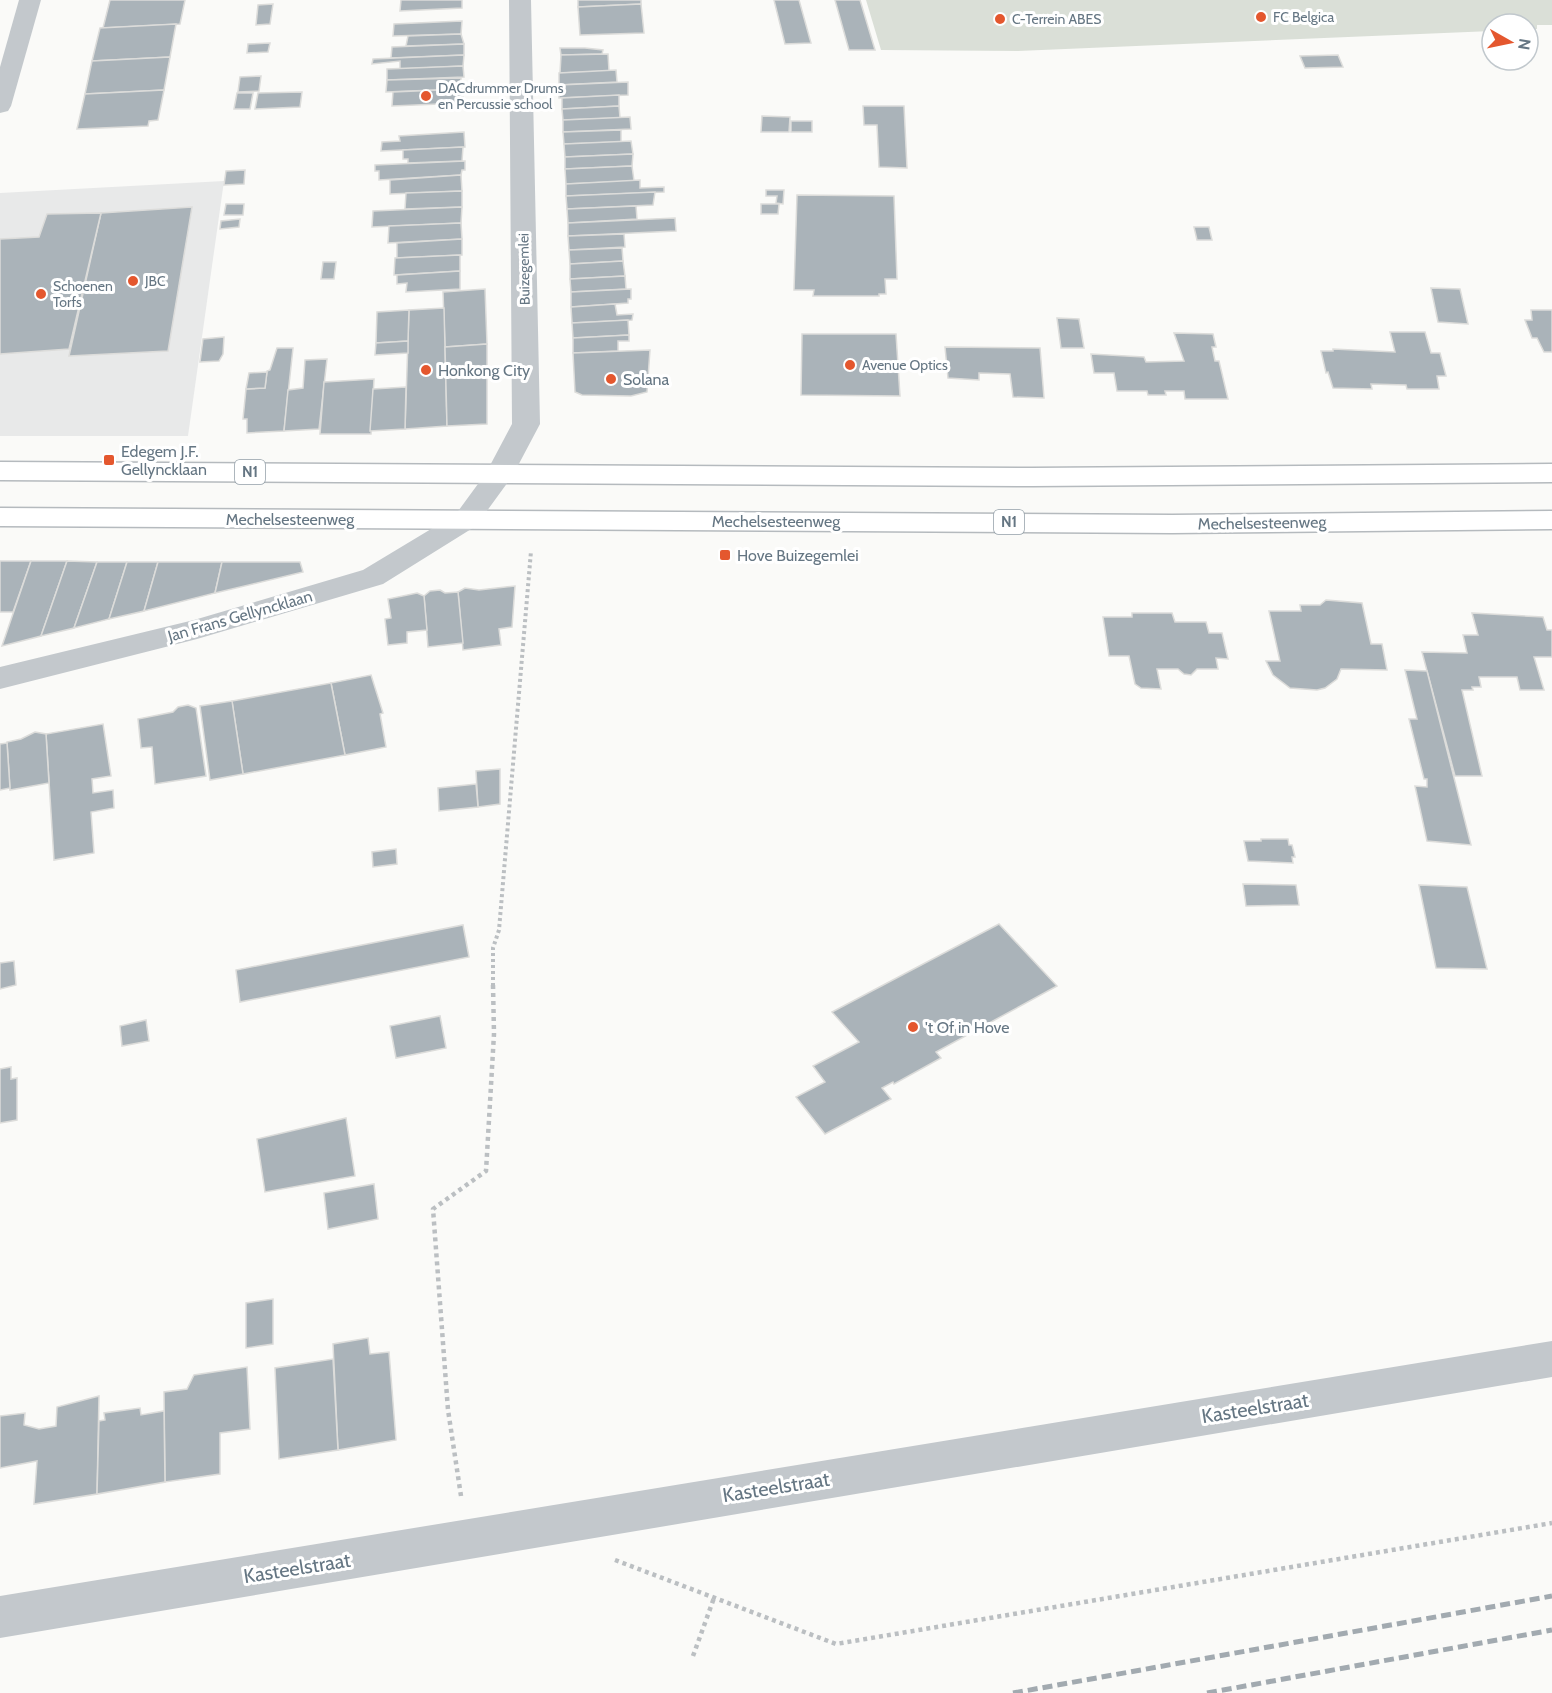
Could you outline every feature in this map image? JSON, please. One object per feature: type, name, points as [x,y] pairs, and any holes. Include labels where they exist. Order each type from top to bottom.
[{"type":"main road","name":"N1","points":[[0,471],[1032,477],[1552,473]]},
{"type":"main road","name":"Mechelsesteenweg","points":[[0,517],[1172,524],[1552,520]]},
{"type":"street","points":[[0,106],[30,0]]},
{"type":"street","name":"Buizegemlei","points":[[466,520],[499,475],[526,424],[520,0]]},
{"type":"street","name":"Jan Frans Gellyncklaan","points":[[0,678],[197,629],[373,577],[466,520]]},
{"type":"street","name":"Kasteelstraat","points":[[0,1617],[1552,1359]]},
{"type":"path","points":[[468,1540],[447,1410],[433,1209],[486,1171],[494,1034],[493,948],[499,930],[531,550]]},
{"type":"path","points":[[606,1557],[836,1644],[1552,1523]]},
{"type":"path","points":[[693,1656],[714,1598]]},
{"type":"shaded area","points":[[866,0],[1552,0],[1552,25],[1540,25],[1540,12],[1480,12],[1480,32],[1018,51],[881,50]]},
{"type":"shaded area","points":[[224,181],[188,436],[0,436],[0,193]]},
{"type":"building","points":[[110,0],[185,0],[180,24],[103,28]]},
{"type":"building","points":[[401,0],[462,0],[462,8],[400,11]]},
{"type":"building","points":[[578,0],[641,0],[641,4],[578,7]]},
{"type":"building","points":[[774,0],[799,0],[811,43],[785,44]]},
{"type":"building","points":[[835,0],[860,0],[875,50],[849,50]]},
{"type":"building","points":[[273,4],[270,24],[256,25],[258,5]]},
{"type":"building","points":[[641,4],[644,33],[580,35],[578,7]]},
{"type":"building","points":[[462,21],[461,34],[393,36],[394,24]]},
{"type":"building","points":[[176,24],[170,57],[92,61],[100,28]]},
{"type":"building","points":[[461,34],[464,44],[406,46],[408,36]]},
{"type":"building","points":[[270,43],[268,52],[247,53],[248,44]]},
{"type":"building","points":[[464,44],[464,55],[391,58],[392,47]]},
{"type":"building","points":[[560,48],[603,50],[602,54],[561,55]]},
{"type":"building","points":[[608,54],[609,71],[560,73],[561,55]]},
{"type":"building","points":[[464,55],[463,66],[400,69],[400,61],[372,64],[373,59]]},
{"type":"building","points":[[1338,55],[1343,67],[1305,68],[1300,56]]},
{"type":"building","points":[[170,57],[164,90],[85,94],[92,61]]},
{"type":"building","points":[[463,66],[464,77],[387,80],[387,69]]},
{"type":"building","points":[[616,70],[617,82],[559,85],[559,73]]},
{"type":"building","points":[[261,76],[259,91],[238,92],[240,77]]},
{"type":"building","points":[[461,78],[460,89],[386,92],[387,80]]},
{"type":"building","points":[[628,82],[628,95],[559,98],[559,85]]},
{"type":"building","points":[[463,89],[463,103],[392,106],[393,92]]},
{"type":"building","points":[[164,90],[158,120],[149,121],[148,126],[77,129],[85,94]]},
{"type":"building","points":[[302,92],[300,107],[255,109],[258,93]]},
{"type":"building","points":[[237,93],[253,93],[250,109],[234,109]]},
{"type":"building","points":[[619,95],[619,106],[562,109],[562,98]]},
{"type":"building","points":[[619,106],[620,118],[563,120],[562,109]]},
{"type":"building","points":[[863,106],[904,106],[907,168],[879,167],[877,125],[864,125]]},
{"type":"building","points":[[762,116],[790,117],[789,132],[761,132]]},
{"type":"building","points":[[630,117],[631,129],[563,132],[563,120]]},
{"type":"building","points":[[791,121],[812,121],[812,132],[791,132]]},
{"type":"building","points":[[621,130],[621,142],[564,144],[563,132]]},
{"type":"building","points":[[464,132],[465,147],[381,151],[382,142],[400,141],[399,136]]},
{"type":"building","points":[[631,141],[633,154],[565,157],[564,144]]},
{"type":"building","points":[[463,147],[462,161],[408,163],[408,159],[403,159],[403,150]]},
{"type":"building","points":[[633,154],[632,166],[565,169],[565,157]]},
{"type":"building","points":[[465,161],[465,170],[462,170],[461,175],[379,180],[379,171],[375,171],[375,165]]},
{"type":"building","points":[[632,166],[634,181],[566,184],[565,169]]},
{"type":"building","points":[[245,170],[244,184],[224,185],[226,171]]},
{"type":"building","points":[[461,175],[462,191],[390,194],[390,180]]},
{"type":"building","points":[[640,180],[640,188],[664,187],[664,192],[566,196],[566,184]]},
{"type":"building","points":[[766,190],[784,190],[783,204],[776,203],[777,196],[766,196]]},
{"type":"building","points":[[462,191],[462,207],[405,209],[406,193]]},
{"type":"building","points":[[655,192],[653,205],[567,209],[566,196]]},
{"type":"building","points":[[797,195],[894,196],[897,279],[885,279],[886,294],[879,294],[879,296],[813,296],[814,290],[794,290]]},
{"type":"building","points":[[226,204],[244,204],[243,215],[224,215]]},
{"type":"building","points":[[761,204],[779,204],[778,214],[761,214]]},
{"type":"building","points":[[636,206],[637,219],[568,223],[567,209]]},
{"type":"building","name":"JBC","points":[[192,207],[168,351],[69,356],[101,213]]},
{"type":"building","points":[[462,207],[461,223],[372,227],[373,211]]},
{"type":"building","name":"Schoenen Torfs","points":[[101,213],[69,349],[0,354],[0,239],[39,237],[47,214]]},
{"type":"building","points":[[675,218],[676,231],[568,236],[568,223]]},
{"type":"building","points":[[240,219],[239,227],[220,229],[221,221]]},
{"type":"building","points":[[461,223],[462,239],[388,243],[389,226]]},
{"type":"building","points":[[1194,227],[1209,227],[1212,240],[1197,240]]},
{"type":"building","points":[[624,234],[625,247],[569,250],[568,236]]},
{"type":"building","points":[[462,239],[462,255],[397,258],[397,243]]},
{"type":"building","points":[[622,248],[623,261],[570,264],[569,250]]},
{"type":"building","points":[[460,255],[460,271],[394,275],[395,258]]},
{"type":"building","points":[[623,261],[625,276],[570,279],[570,264]]},
{"type":"building","points":[[323,262],[336,262],[334,279],[321,279]]},
{"type":"building","points":[[460,271],[460,289],[406,292],[407,283],[397,284],[397,275]]},
{"type":"building","points":[[625,276],[626,289],[571,292],[570,279]]},
{"type":"building","points":[[1431,288],[1460,289],[1468,324],[1438,322]]},
{"type":"building","points":[[485,289],[487,344],[445,347],[443,292]]},
{"type":"building","points":[[631,289],[631,299],[628,299],[628,303],[571,307],[571,292]]},
{"type":"building","points":[[615,304],[617,315],[633,314],[632,320],[572,323],[571,307]]},
{"type":"building","name":"Honkong City","points":[[444,308],[447,426],[405,429],[409,310]]},
{"type":"building","points":[[409,310],[408,341],[376,343],[377,312]]},
{"type":"building","points":[[1531,310],[1552,310],[1552,352],[1544,352],[1537,338],[1532,338],[1525,320],[1532,320]]},
{"type":"building","points":[[1057,318],[1079,319],[1084,348],[1061,348]]},
{"type":"building","points":[[628,320],[629,335],[573,338],[572,323]]},
{"type":"building","points":[[1390,332],[1425,332],[1431,353],[1440,353],[1446,376],[1437,376],[1439,389],[1407,389],[1406,385],[1371,384],[1372,389],[1333,388],[1328,372],[1326,373],[1321,351],[1333,351],[1333,349],[1395,352]]},
{"type":"building","points":[[1174,333],[1213,334],[1216,347],[1212,347],[1215,361],[1219,361],[1228,399],[1185,399],[1184,391],[1165,391],[1166,395],[1148,395],[1147,391],[1117,391],[1114,373],[1094,373],[1091,354],[1144,357],[1146,362],[1184,361]]},
{"type":"building","name":"Avenue Optics","points":[[802,334],[896,334],[900,396],[801,395]]},
{"type":"building","points":[[629,335],[629,341],[618,341],[618,351],[573,353],[573,338]]},
{"type":"building","points":[[224,337],[223,354],[219,361],[200,362],[203,339]]},
{"type":"building","points":[[408,341],[408,353],[375,355],[376,343]]},
{"type":"building","points":[[487,344],[487,424],[447,426],[445,347]]},
{"type":"building","points":[[945,347],[1040,348],[1044,398],[1013,397],[1010,374],[979,373],[979,380],[948,378]]},
{"type":"building","points":[[277,348],[293,348],[284,431],[247,433],[247,419],[243,419],[246,389],[265,388],[267,371],[270,370]]},
{"type":"building","name":"Solana","points":[[650,350],[647,392],[631,396],[582,395],[575,392],[573,353]]},
{"type":"building","points":[[327,359],[319,429],[284,431],[288,390],[303,388],[305,360]]},
{"type":"building","points":[[267,372],[265,388],[246,389],[249,373]]},
{"type":"building","points":[[374,379],[371,434],[320,434],[324,382]]},
{"type":"building","points":[[406,387],[405,429],[370,431],[373,389]]},
{"type":"building","points":[[0,561],[31,561],[13,612],[0,612]]},
{"type":"building","points":[[31,561],[67,561],[41,636],[2,646]]},
{"type":"building","points":[[67,561],[97,562],[74,628],[41,636]]},
{"type":"building","points":[[97,562],[127,562],[109,619],[74,628]]},
{"type":"building","points":[[127,562],[158,562],[144,611],[109,619]]},
{"type":"building","points":[[158,562],[222,562],[215,593],[144,611]]},
{"type":"building","points":[[222,562],[300,562],[303,572],[215,593]]},
{"type":"building","points":[[515,586],[512,627],[499,629],[501,645],[463,650],[458,592],[465,588],[479,590]]},
{"type":"building","points":[[440,590],[445,593],[458,592],[463,643],[428,647],[424,596],[430,591]]},
{"type":"building","points":[[417,593],[424,596],[427,630],[407,632],[407,643],[388,645],[385,619],[391,618],[388,599]]},
{"type":"building","points":[[1326,600],[1362,603],[1371,644],[1382,644],[1387,670],[1341,669],[1337,679],[1325,688],[1317,690],[1290,688],[1273,675],[1266,661],[1280,661],[1269,611],[1301,611],[1300,605],[1320,605]]},
{"type":"building","points":[[1132,613],[1172,613],[1175,622],[1206,622],[1209,633],[1222,633],[1228,659],[1216,658],[1218,669],[1197,669],[1191,675],[1184,674],[1178,669],[1157,669],[1161,689],[1141,688],[1135,684],[1129,656],[1109,656],[1103,617],[1132,617]]},
{"type":"building","points":[[1472,613],[1543,617],[1547,630],[1552,630],[1552,657],[1534,657],[1544,690],[1520,690],[1517,677],[1479,677],[1481,687],[1462,690],[1482,776],[1455,776],[1422,652],[1467,653],[1463,635],[1478,635]]},
{"type":"building","points":[[1405,670],[1427,671],[1471,845],[1427,841],[1415,786],[1427,787],[1427,779],[1424,779],[1409,719],[1417,719]]},
{"type":"building","points":[[371,675],[383,713],[380,714],[386,747],[345,755],[331,683]]},
{"type":"building","points":[[331,683],[345,755],[243,774],[232,701]]},
{"type":"building","points":[[232,701],[243,774],[210,780],[200,706]]},
{"type":"building","points":[[188,705],[196,708],[206,776],[155,784],[152,747],[141,748],[138,719],[173,712],[178,707]]},
{"type":"building","points":[[103,724],[111,776],[92,779],[93,793],[113,790],[114,808],[91,812],[94,853],[54,860],[46,734]]},
{"type":"building","points":[[35,732],[46,734],[49,783],[10,790],[7,742],[21,739]]},
{"type":"building","points":[[7,743],[10,788],[0,790],[0,744]]},
{"type":"building","points":[[500,769],[500,804],[478,807],[476,771]]},
{"type":"building","points":[[476,784],[478,807],[439,811],[438,788]]},
{"type":"building","points":[[1261,839],[1288,839],[1295,857],[1292,857],[1293,863],[1248,861],[1244,841],[1261,841]]},
{"type":"building","points":[[396,849],[397,864],[373,867],[372,852]]},
{"type":"building","points":[[1243,884],[1296,885],[1299,905],[1246,906]]},
{"type":"building","points":[[1419,885],[1467,887],[1487,969],[1436,968]]},
{"type":"building","name":"'t Of in Hove","points":[[999,924],[1057,986],[936,1052],[941,1058],[894,1084],[893,1082],[882,1088],[891,1099],[825,1134],[796,1097],[825,1082],[813,1066],[859,1042],[832,1012]]},
{"type":"building","points":[[463,925],[469,957],[240,1002],[236,970]]},
{"type":"building","points":[[14,961],[16,985],[0,989],[0,963]]},
{"type":"building","points":[[440,1016],[446,1048],[396,1058],[390,1026]]},
{"type":"building","points":[[146,1020],[149,1041],[122,1046],[120,1026]]},
{"type":"building","points":[[11,1067],[11,1079],[17,1078],[17,1120],[0,1123],[0,1069]]},
{"type":"building","points":[[346,1118],[355,1176],[265,1192],[257,1139]]},
{"type":"building","points":[[374,1184],[378,1219],[328,1229],[324,1193]]},
{"type":"building","points":[[273,1299],[273,1344],[246,1348],[246,1303]]},
{"type":"building","points":[[368,1338],[370,1354],[389,1352],[396,1440],[338,1450],[333,1344]]},
{"type":"building","points":[[333,1359],[338,1450],[279,1459],[275,1368]]},
{"type":"building","points":[[247,1367],[250,1429],[220,1433],[220,1474],[165,1482],[164,1392],[187,1389],[194,1375]]},
{"type":"building","points":[[99,1396],[97,1494],[34,1504],[37,1461],[0,1468],[0,1416],[25,1413],[24,1425],[39,1429],[56,1426],[57,1407]]},
{"type":"building","points":[[140,1408],[141,1415],[164,1411],[165,1482],[97,1494],[99,1421],[105,1420],[104,1413]]},
{"type":"railway","points":[[1013,1693],[1552,1596]]},
{"type":"railway","points":[[1207,1693],[1552,1630]]},
{"type":"place","name":"FC Belgica","points":[[1261,17]]},
{"type":"place","name":"C-Terrein ABES","points":[[1000,19]]},
{"type":"place","name":"DACdrummer Drums en Percussie school","points":[[426,96]]},
{"type":"place","name":"JBC","points":[[133,281]]},
{"type":"place","name":"Schoenen Torfs","points":[[41,294]]},
{"type":"place","name":"Avenue Optics","points":[[850,365]]},
{"type":"place","name":"Honkong City","points":[[426,370]]},
{"type":"place","name":"Solana","points":[[611,379]]},
{"type":"place","name":"Edegem J.F. Gellyncklaan","points":[[109,460]]},
{"type":"place","name":"Hove Buizegemlei","points":[[725,555]]},
{"type":"place","name":"'t Of in Hove","points":[[913,1027]]}]
